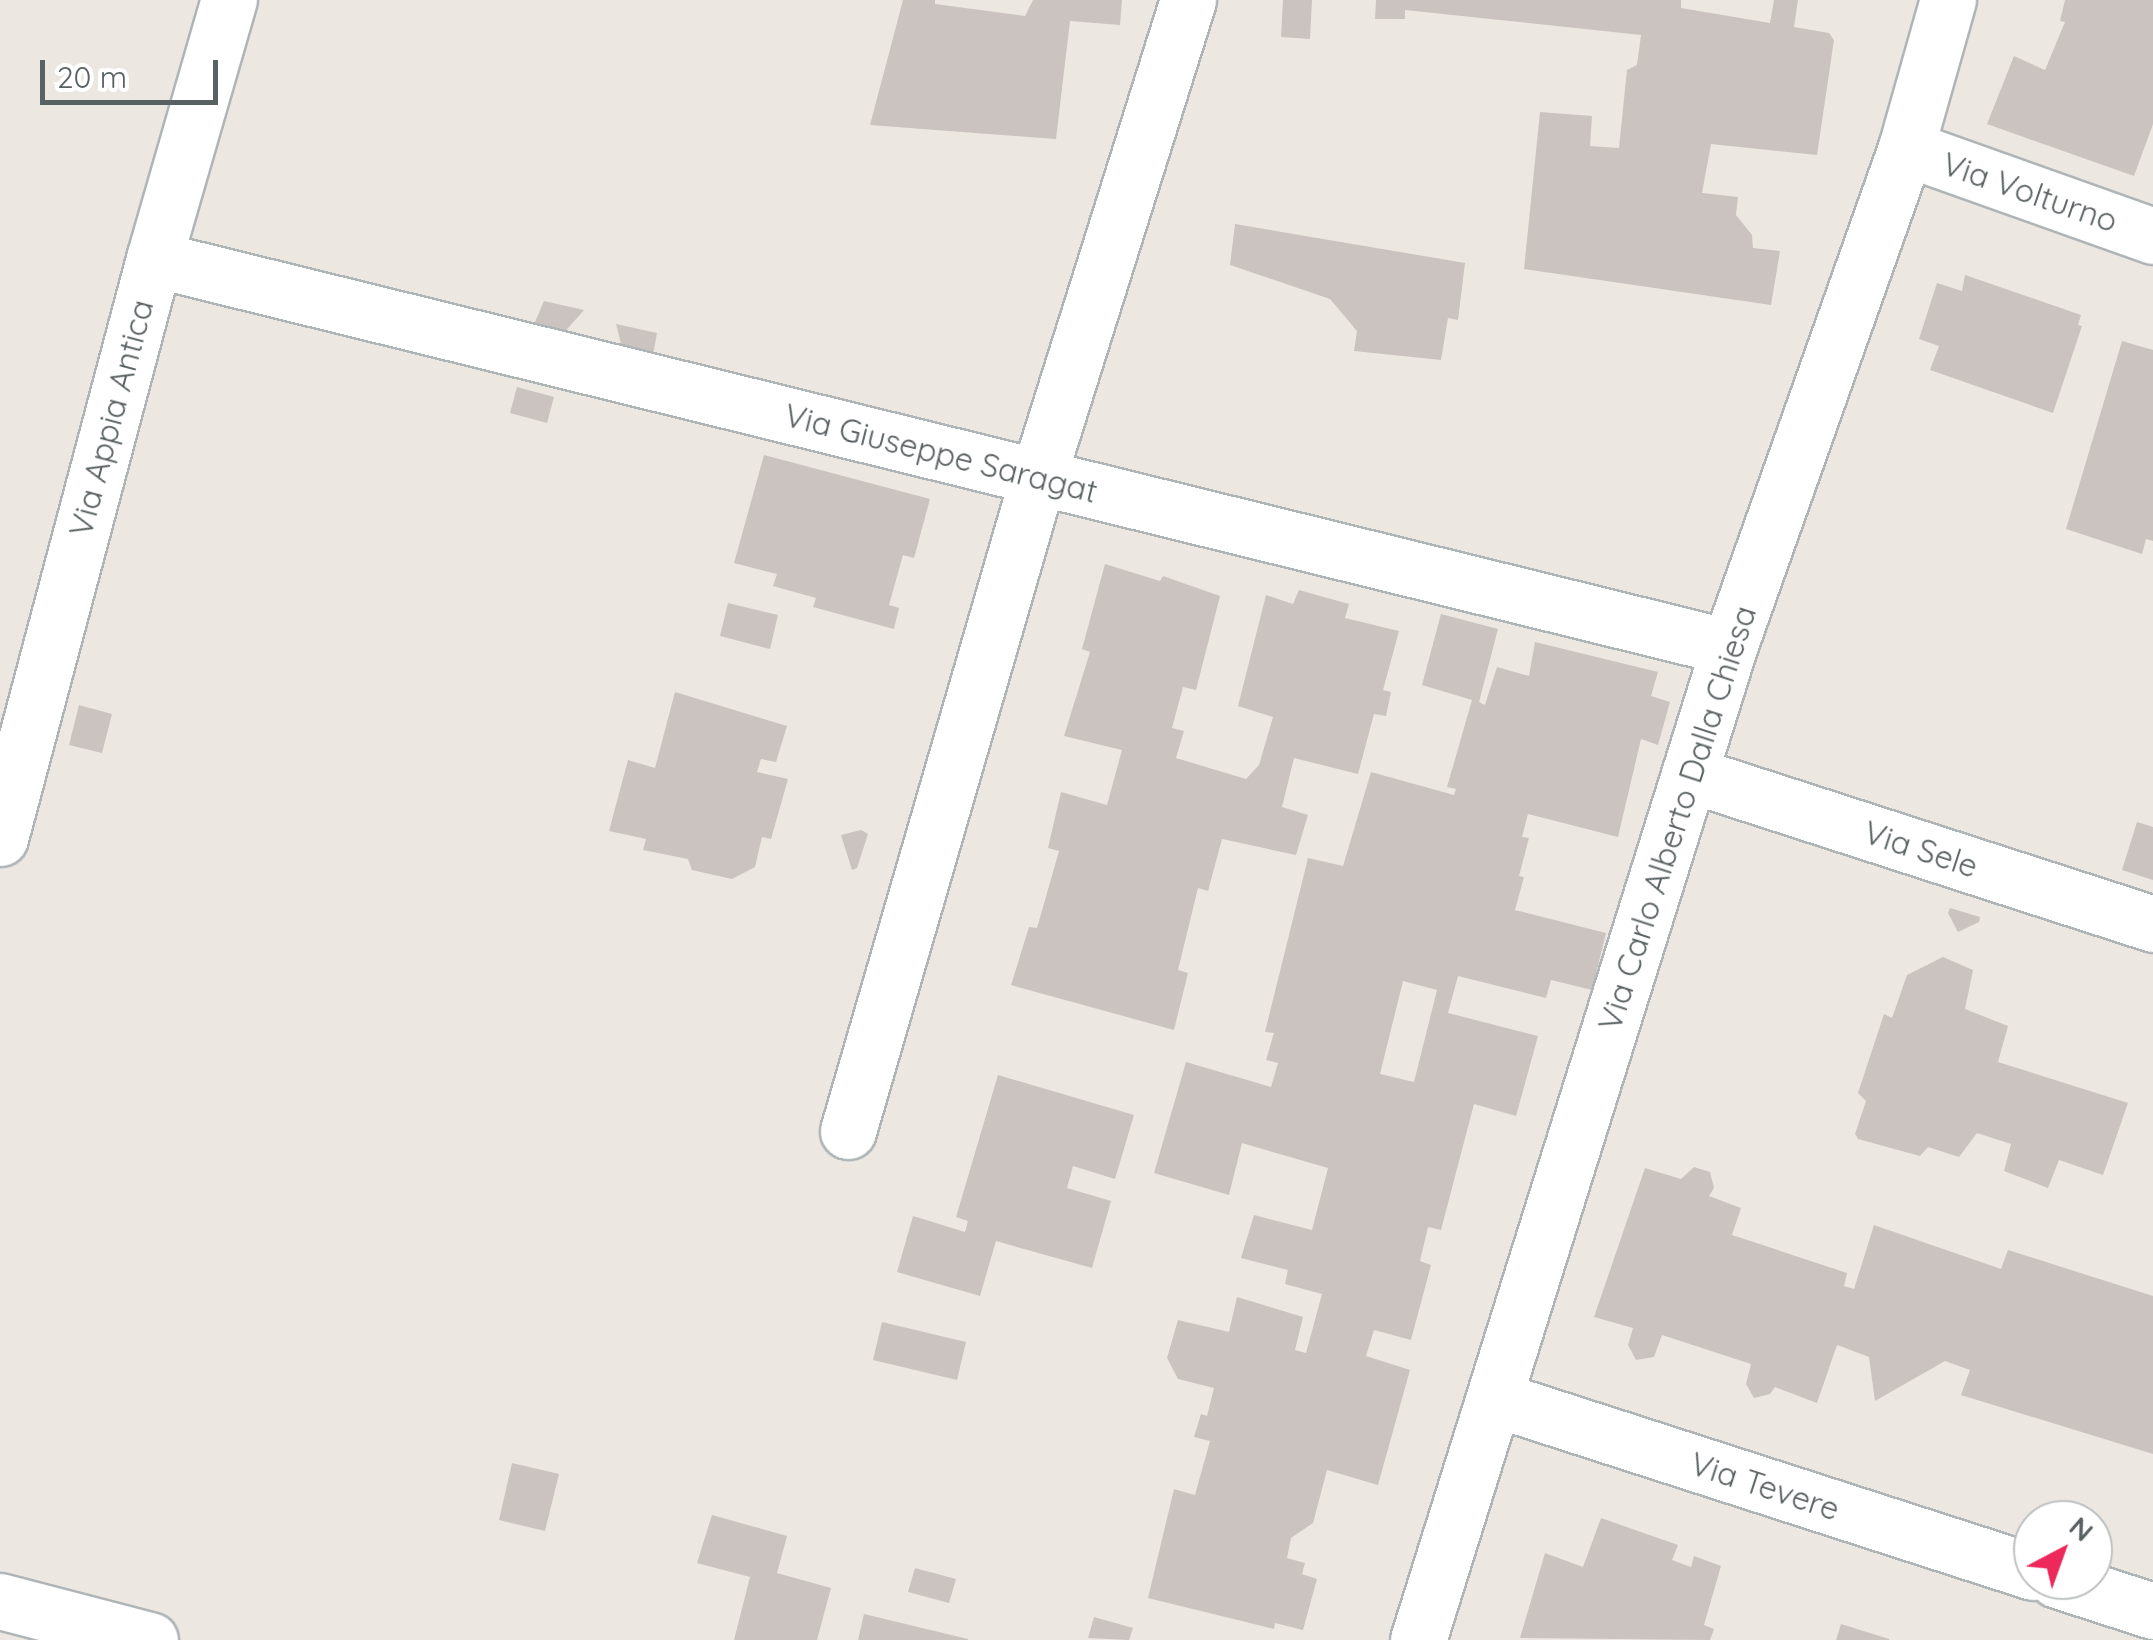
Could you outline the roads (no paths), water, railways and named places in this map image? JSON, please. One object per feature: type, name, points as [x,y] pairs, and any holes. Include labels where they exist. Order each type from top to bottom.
[{"type":"street","name":"Via Appia Antica","points":[[0,838],[154,260],[229,0]]},
{"type":"street","points":[[848,1130],[1038,477],[1188,0]]},
{"type":"street","name":"Via Carlo Alberto Dalla Chiesa","points":[[1418,1640],[1729,647],[1906,148],[1948,0]]},
{"type":"street","name":"Via Volturno","points":[[1906,148],[2153,236]]},
{"type":"street","name":"Via Giuseppe Saragat","points":[[154,260],[1729,647]]},
{"type":"street","name":"Via Sele","points":[[1689,774],[2153,924]]},
{"type":"street","name":"Via Tevere","points":[[1496,1400],[2013,1566]]},
{"type":"street","points":[[2113,1598],[2153,1611]]},
{"type":"street","points":[[0,1600],[150,1640]]}]
